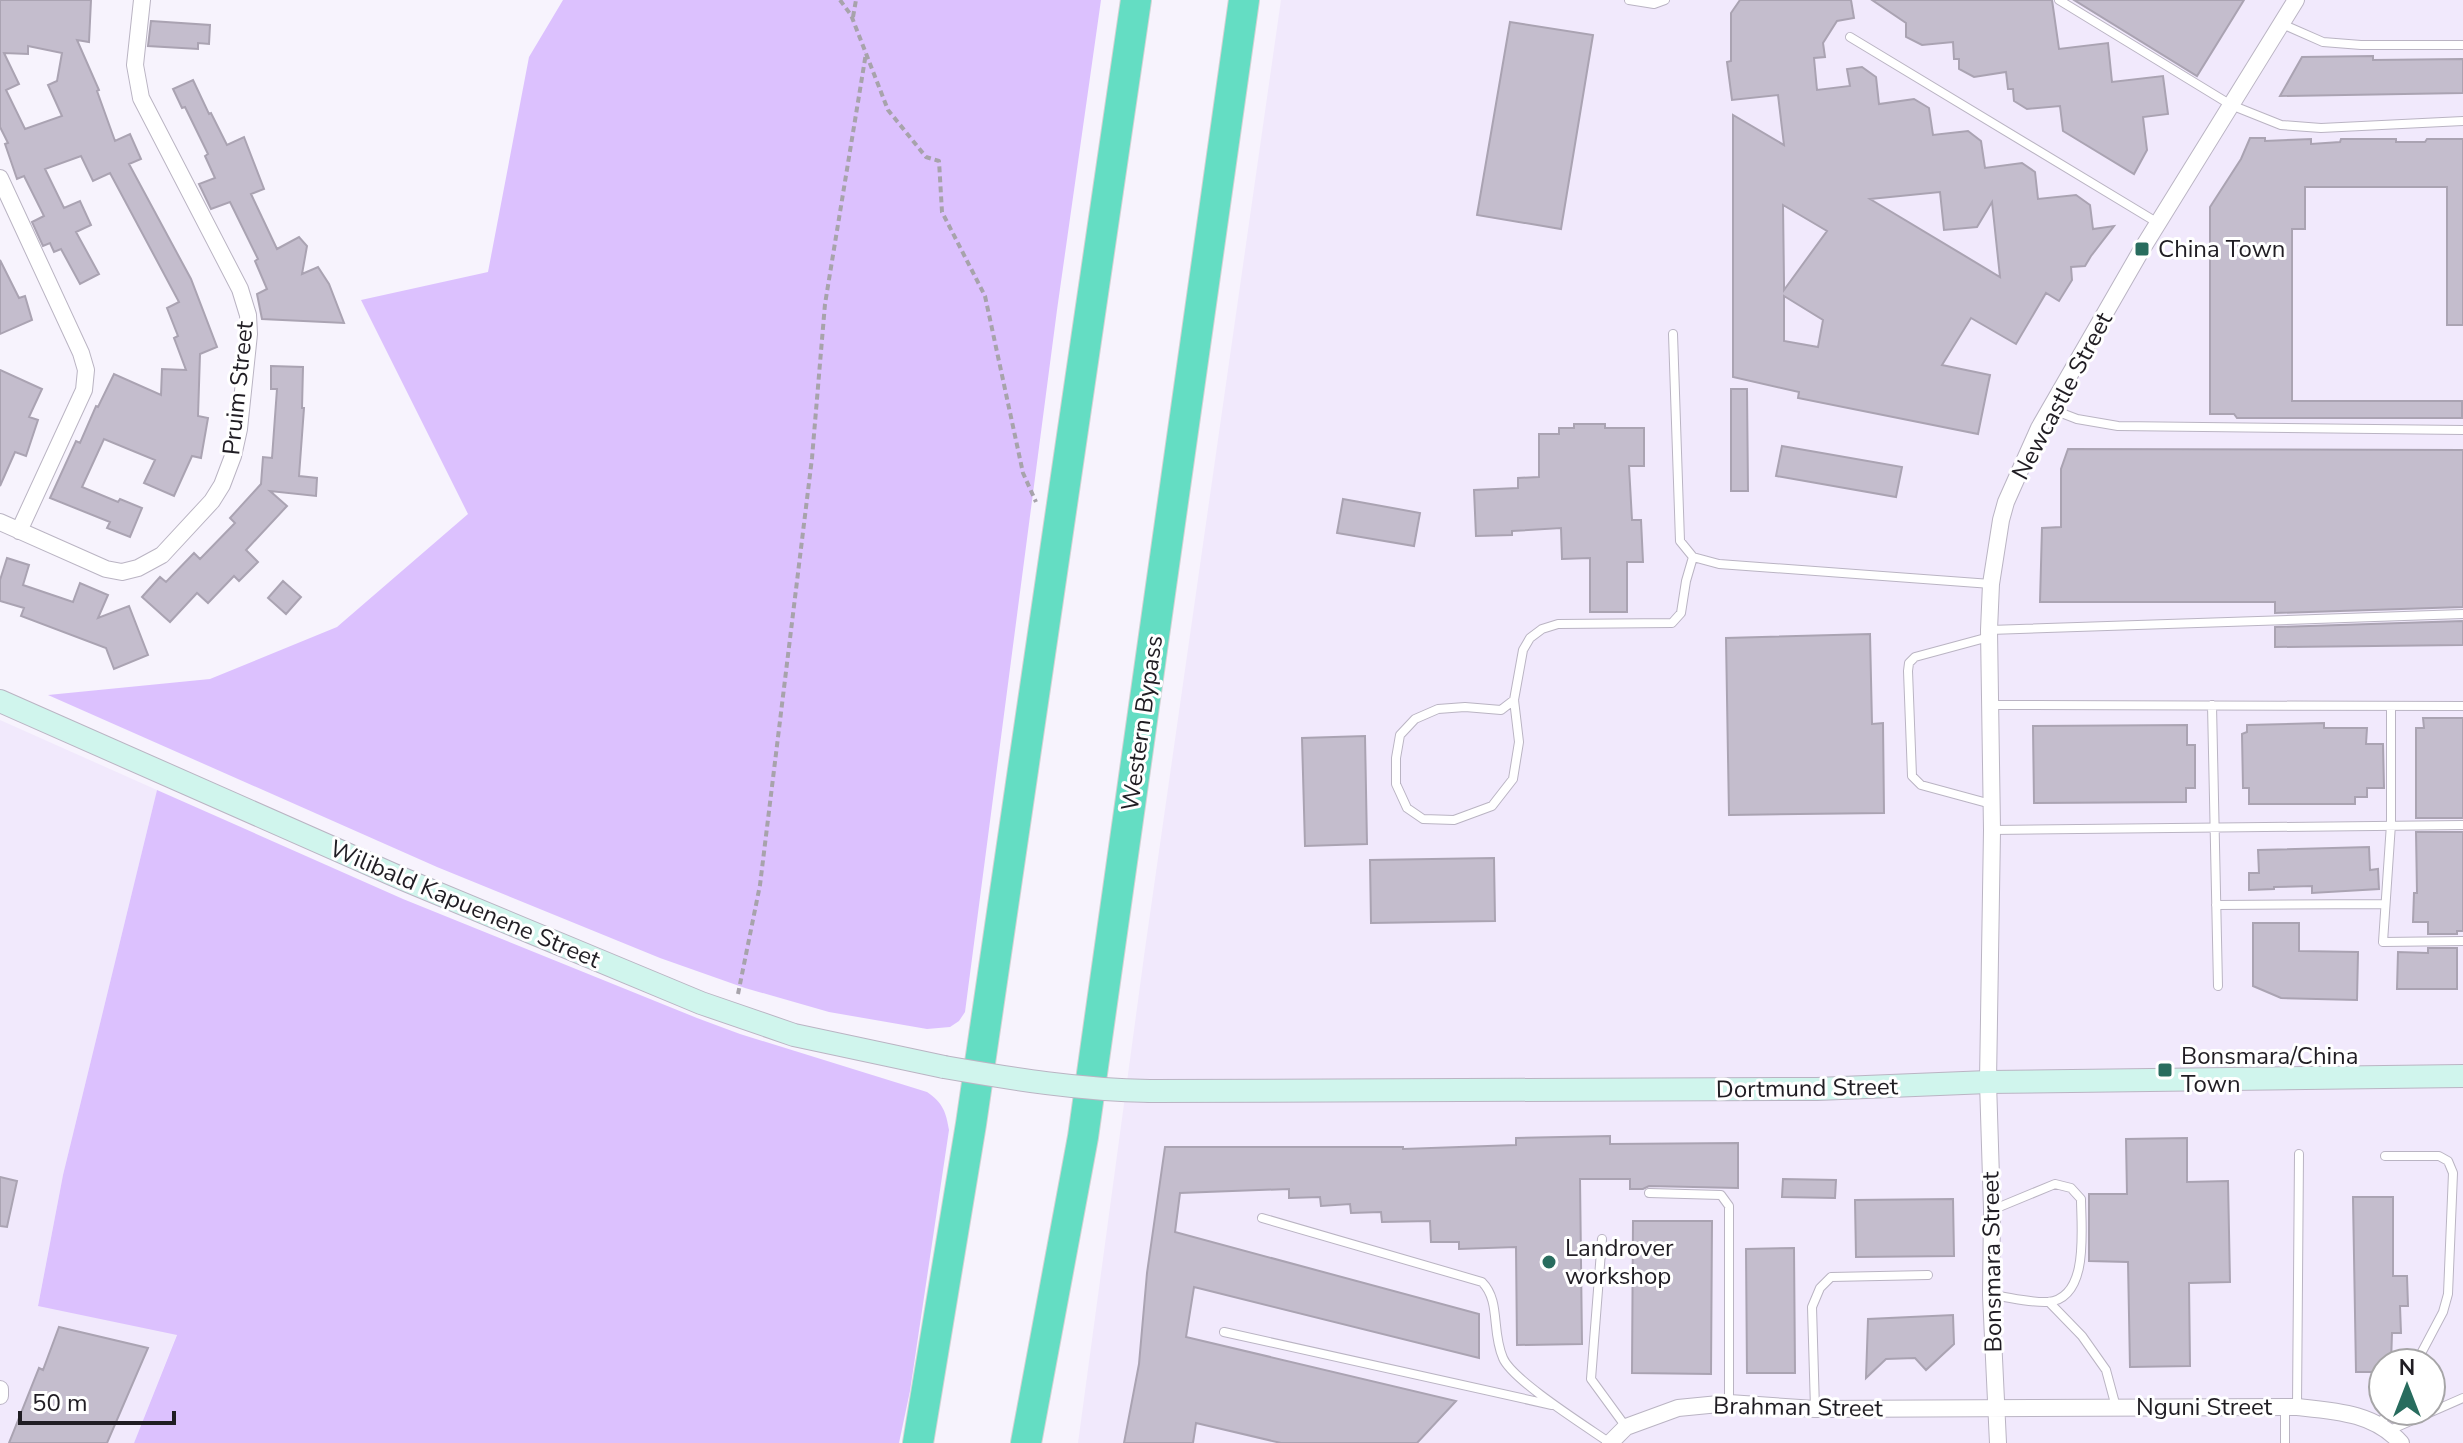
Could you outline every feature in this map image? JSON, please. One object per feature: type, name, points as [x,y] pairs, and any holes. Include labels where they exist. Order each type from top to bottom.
[{"type":"highway","points":[[918,1443],[971,1124],[1136,0]]},
{"type":"highway","name":"Western Bypass","points":[[1026,1443],[1083,1137],[1244,0]]},
{"type":"street","name":"Pruim Street","points":[[0,522],[106,569],[122,572],[138,568],[162,555],[212,501],[233,456],[239,429],[249,334],[248,315],[240,289],[141,98],[135,65],[142,0]]},
{"type":"street","name":"Newcastle Street","points":[[1988,1082],[1992,830],[1989,633],[1991,584],[2006,502],[2039,428],[2142,249],[2296,0]]},
{"type":"street","points":[[0,178],[86,370],[84,390],[19,531]]},
{"type":"street","name":"Wilibald Kapuenene Street","points":[[0,701],[403,879],[701,1003],[794,1035],[944,1067]]},
{"type":"street","name":"Dortmund Street","points":[[944,1067],[1032,1083],[1150,1091],[1817,1089],[1988,1082],[2460,1077]]},
{"type":"street","name":"Bonsmara Street","points":[[1988,1082],[1991,1295],[1998,1443]]},
{"type":"street","points":[[0,1389],[0,1396]]},
{"type":"street","name":"Brahman Street","points":[[1610,1443],[1626,1427],[1678,1408],[1729,1403],[1815,1409],[1997,1408]]},
{"type":"street","name":"Nguni Street","points":[[1997,1408],[2291,1407],[2367,1418]]},
{"type":"lane","points":[[1629,0],[1654,4],[1665,0]]},
{"type":"lane","points":[[2059,0],[2231,105],[2281,125],[2321,128],[2463,121]]},
{"type":"lane","points":[[2281,23],[2323,42],[2463,45]]},
{"type":"lane","points":[[1850,37],[2159,224]]},
{"type":"lane","points":[[1673,334],[1680,541],[1693,557],[1719,564],[1991,584]]},
{"type":"lane","points":[[2051,409],[2077,419],[2118,426],[2463,430]]},
{"type":"lane","points":[[1514,700],[1501,710],[1465,707],[1438,709],[1415,719],[1400,735],[1396,758],[1396,784],[1407,808],[1423,819],[1454,820],[1492,806],[1513,779],[1519,742],[1514,700],[1523,650],[1530,638],[1542,629],[1558,624],[1672,623],[1681,613],[1693,557]]},
{"type":"lane","points":[[1991,804],[1921,785],[1912,776],[1908,671],[1909,663],[1915,657],[1989,633],[2463,614]]},
{"type":"lane","points":[[1991,705],[2463,706]]},
{"type":"lane","points":[[2212,705],[2218,986]]},
{"type":"lane","points":[[2391,706],[2391,824],[2383,942],[2463,941]]},
{"type":"lane","points":[[1992,830],[2463,825]]},
{"type":"lane","points":[[2216,905],[2385,904]]},
{"type":"lane","points":[[2285,1443],[2291,1407],[2299,1154]]},
{"type":"lane","points":[[2385,1156],[2439,1156],[2448,1161],[2453,1173],[2448,1294],[2443,1312],[2424,1347]]},
{"type":"lane","points":[[1991,1295],[2049,1302],[2063,1296],[2076,1283],[2080,1261],[2081,1199],[2071,1188],[2055,1184],[1992,1210]]},
{"type":"lane","points":[[1649,1193],[1721,1195],[1729,1206],[1729,1403]]},
{"type":"lane","points":[[1262,1218],[1482,1282],[1489,1289],[1494,1302],[1496,1338],[1504,1362],[1524,1381],[1610,1443]]},
{"type":"lane","points":[[1602,1239],[1591,1379],[1626,1427]]},
{"type":"lane","points":[[1815,1409],[1812,1307],[1820,1288],[1831,1277],[1928,1275]]},
{"type":"lane","points":[[2049,1302],[2082,1336],[2106,1370],[2116,1408]]},
{"type":"lane","points":[[1224,1332],[1557,1406]]},
{"type":"path","points":[[840,0],[852,20],[888,110],[926,157],[939,161],[942,212],[985,296],[1023,473],[1036,501]]},
{"type":"path","points":[[852,20],[856,0]]},
{"type":"path","points":[[733,1014],[760,885],[812,458],[825,304],[866,53]]},
{"type":"shaded area","points":[[563,0],[1101,0],[965,1012],[950,1027],[927,1029],[829,1012],[745,988],[660,958],[437,867],[48,695],[210,679],[337,627],[468,514],[361,300],[488,272],[529,57]]},
{"type":"shaded area","points":[[1281,0],[2463,0],[2463,1443],[1078,1443],[1145,949]]},
{"type":"shaded area","points":[[0,720],[157,790],[63,1175],[38,1305],[177,1334],[134,1443],[0,1443]]},
{"type":"shaded area","points":[[157,790],[403,899],[697,1018],[927,1092],[937,1100],[947,1118],[949,1130],[910,1391],[899,1443],[134,1443],[177,1335],[38,1306],[63,1175]]},
{"type":"building","points":[[0,0],[91,0],[89,42],[77,40],[99,90],[115,141],[130,134],[141,159],[129,164],[191,279],[217,347],[200,354],[198,416],[208,418],[201,458],[192,456],[174,496],[144,483],[155,460],[104,439],[82,487],[142,508],[130,537],[107,528],[110,522],[50,498],[76,441],[80,443],[114,374],[161,395],[162,369],[186,370],[167,308],[179,302],[110,173],[93,181],[81,156],[45,169],[64,208],[80,201],[91,225],[76,232],[99,274],[80,284],[61,249],[54,252],[50,243],[43,246],[32,222],[44,216],[24,176],[17,179],[5,144],[8,143],[0,127]],"holes":[[[28,46],[62,53],[57,81],[48,85],[62,116],[25,129],[6,90],[19,84],[4,53],[28,54]]]},
{"type":"building","points":[[1740,0],[1851,0],[1854,18],[1837,21],[1823,43],[1825,57],[1814,58],[1817,90],[1850,86],[1847,69],[1862,67],[1876,77],[1879,104],[1914,99],[1929,108],[1933,135],[1968,131],[1981,141],[1985,168],[2022,163],[2035,172],[2038,199],[2076,195],[2090,205],[2093,229],[2114,226],[2085,266],[2071,267],[2072,280],[2059,301],[2046,293],[2016,344],[1971,318],[1942,365],[1990,375],[1978,434],[1798,398],[1799,392],[1733,377],[1733,115],[1784,145],[1778,95],[1732,100],[1727,62],[1731,61],[1731,13]],"holes":[[[1940,192],[1944,230],[1977,227],[1992,202],[2000,277],[1870,199]],[[1783,205],[1827,231],[1784,290]],[[1784,296],[1823,320],[1818,347],[1784,341]]]},
{"type":"building","points":[[1872,0],[2052,0],[2059,49],[2108,43],[2112,82],[2163,76],[2168,114],[2143,117],[2147,150],[2134,174],[2063,131],[2060,106],[2027,109],[2014,101],[2013,89],[2008,89],[2006,72],[1974,77],[1959,69],[1959,59],[1954,59],[1953,42],[1922,45],[1906,37],[1906,23]]},
{"type":"building","points":[[2074,0],[2244,0],[2197,76]]},
{"type":"building","points":[[151,21],[210,25],[209,44],[198,43],[198,49],[148,46]]},
{"type":"building","points":[[1510,22],[1593,35],[1561,229],[1477,215]]},
{"type":"building","points":[[2373,56],[2373,60],[2463,59],[2463,93],[2280,96],[2302,57]]},
{"type":"building","points":[[193,80],[227,145],[244,137],[264,189],[251,194],[277,249],[299,237],[307,246],[302,274],[318,267],[329,284],[344,323],[262,319],[257,294],[267,289],[255,261],[258,259],[230,202],[211,209],[199,184],[215,178],[205,156],[208,154],[173,89]]},
{"type":"building","points":[[2250,138],[2265,138],[2265,141],[2311,139],[2311,144],[2340,142],[2341,139],[2425,142],[2427,139],[2463,139],[2463,325],[2447,325],[2447,187],[2305,187],[2305,229],[2292,229],[2292,401],[2462,401],[2462,418],[2237,418],[2234,414],[2210,414],[2210,207],[2241,159]]},
{"type":"building","points":[[0,260],[19,298],[25,296],[32,320],[0,334]]},
{"type":"building","points":[[271,366],[303,367],[304,408],[299,476],[317,478],[316,496],[270,491],[287,506],[246,550],[258,562],[239,581],[234,576],[208,603],[197,593],[170,622],[142,597],[160,577],[166,582],[194,553],[200,559],[235,523],[230,518],[261,484],[263,457],[272,458],[277,389],[271,389]]},
{"type":"building","points":[[0,370],[42,389],[29,417],[38,420],[26,456],[15,452],[0,486]]},
{"type":"building","points":[[1731,389],[1747,389],[1748,491],[1731,491]]},
{"type":"building","points":[[1574,424],[1644,428],[1644,466],[1629,466],[1632,520],[1641,520],[1643,562],[1627,562],[1627,612],[1590,612],[1590,558],[1562,559],[1561,528],[1476,536],[1474,490],[1518,488],[1518,478],[1539,477],[1539,434],[1559,434],[1559,428],[1574,428]]},
{"type":"building","points":[[1782,446],[1902,467],[1896,497],[1776,476]]},
{"type":"building","points":[[2068,449],[2463,450],[2463,607],[2275,613],[2275,602],[2040,602],[2042,528],[2061,527],[2061,469]]},
{"type":"building","points":[[1343,499],[1420,513],[1414,546],[1337,533]]},
{"type":"building","points":[[7,558],[29,565],[23,585],[73,602],[80,583],[108,595],[98,618],[129,606],[148,655],[114,669],[106,648],[21,616],[24,608],[0,601],[0,580]]},
{"type":"building","points":[[283,581],[301,597],[286,614],[268,598]]},
{"type":"building","points":[[2463,621],[2463,645],[2275,647],[2275,627]]},
{"type":"building","points":[[1870,634],[1872,724],[1883,723],[1884,813],[1729,815],[1726,638]]},
{"type":"building","points":[[2423,718],[2463,718],[2463,818],[2416,818],[2416,728],[2424,728]]},
{"type":"building","points":[[2324,723],[2324,728],[2367,728],[2366,744],[2383,744],[2384,788],[2367,788],[2367,797],[2355,797],[2355,804],[2249,804],[2249,788],[2243,788],[2242,734],[2247,732],[2247,725]]},
{"type":"building","points":[[2187,725],[2187,745],[2195,745],[2195,788],[2186,788],[2186,802],[2034,803],[2033,726]]},
{"type":"building","points":[[1365,736],[1367,844],[1305,846],[1302,738]]},
{"type":"building","points":[[2416,832],[2463,832],[2463,931],[2457,931],[2457,934],[2428,934],[2428,922],[2413,922],[2414,893],[2417,893]]},
{"type":"building","points":[[2369,847],[2370,870],[2378,869],[2379,889],[2312,893],[2312,886],[2249,890],[2249,873],[2259,873],[2258,850]]},
{"type":"building","points":[[1494,858],[1495,921],[1371,923],[1370,860]]},
{"type":"building","points":[[2253,923],[2299,923],[2299,951],[2358,952],[2357,1000],[2281,998],[2253,986]]},
{"type":"building","points":[[2428,948],[2457,948],[2457,989],[2397,989],[2398,952],[2428,953]]},
{"type":"building","points":[[1610,1136],[1610,1144],[1738,1143],[1738,1188],[1649,1186],[1630,1189],[1630,1179],[1580,1179],[1582,1344],[1517,1345],[1516,1247],[1459,1249],[1459,1242],[1431,1242],[1430,1221],[1382,1222],[1381,1212],[1351,1213],[1350,1204],[1321,1206],[1320,1197],[1289,1198],[1289,1189],[1180,1193],[1175,1232],[1479,1314],[1479,1358],[1194,1287],[1186,1337],[1456,1401],[1417,1443],[1281,1443],[1196,1423],[1193,1443],[1124,1443],[1139,1364],[1147,1273],[1165,1147],[1403,1149],[1516,1145],[1516,1138]]},
{"type":"building","points":[[2187,1138],[2187,1182],[2228,1181],[2230,1282],[2189,1283],[2190,1366],[2130,1367],[2128,1262],[2089,1261],[2089,1194],[2127,1194],[2126,1139]]},
{"type":"building","points":[[0,1177],[17,1181],[7,1227],[0,1226]]},
{"type":"building","points":[[1783,1179],[1836,1180],[1835,1198],[1782,1197]]},
{"type":"building","points":[[2353,1197],[2393,1197],[2393,1276],[2407,1276],[2408,1306],[2400,1306],[2401,1333],[2392,1333],[2392,1347],[2367,1347],[2367,1372],[2356,1372]]},
{"type":"building","points":[[1953,1199],[1954,1256],[1856,1257],[1855,1200]]},
{"type":"building","points":[[1633,1221],[1712,1221],[1711,1374],[1632,1373]]},
{"type":"building","points":[[1794,1248],[1795,1373],[1747,1373],[1746,1249]]},
{"type":"building","points":[[1953,1315],[1954,1344],[1926,1370],[1915,1358],[1886,1359],[1866,1378],[1868,1319]]},
{"type":"building","points":[[59,1327],[148,1348],[107,1443],[9,1443],[39,1368],[43,1370]]},
{"type":"place","name":"China Town","points":[[2142,249]]},
{"type":"place","name":"Bonsmara/China Town","points":[[2165,1070]]},
{"type":"place","name":"Landrover workshop","points":[[1549,1262]]}]
